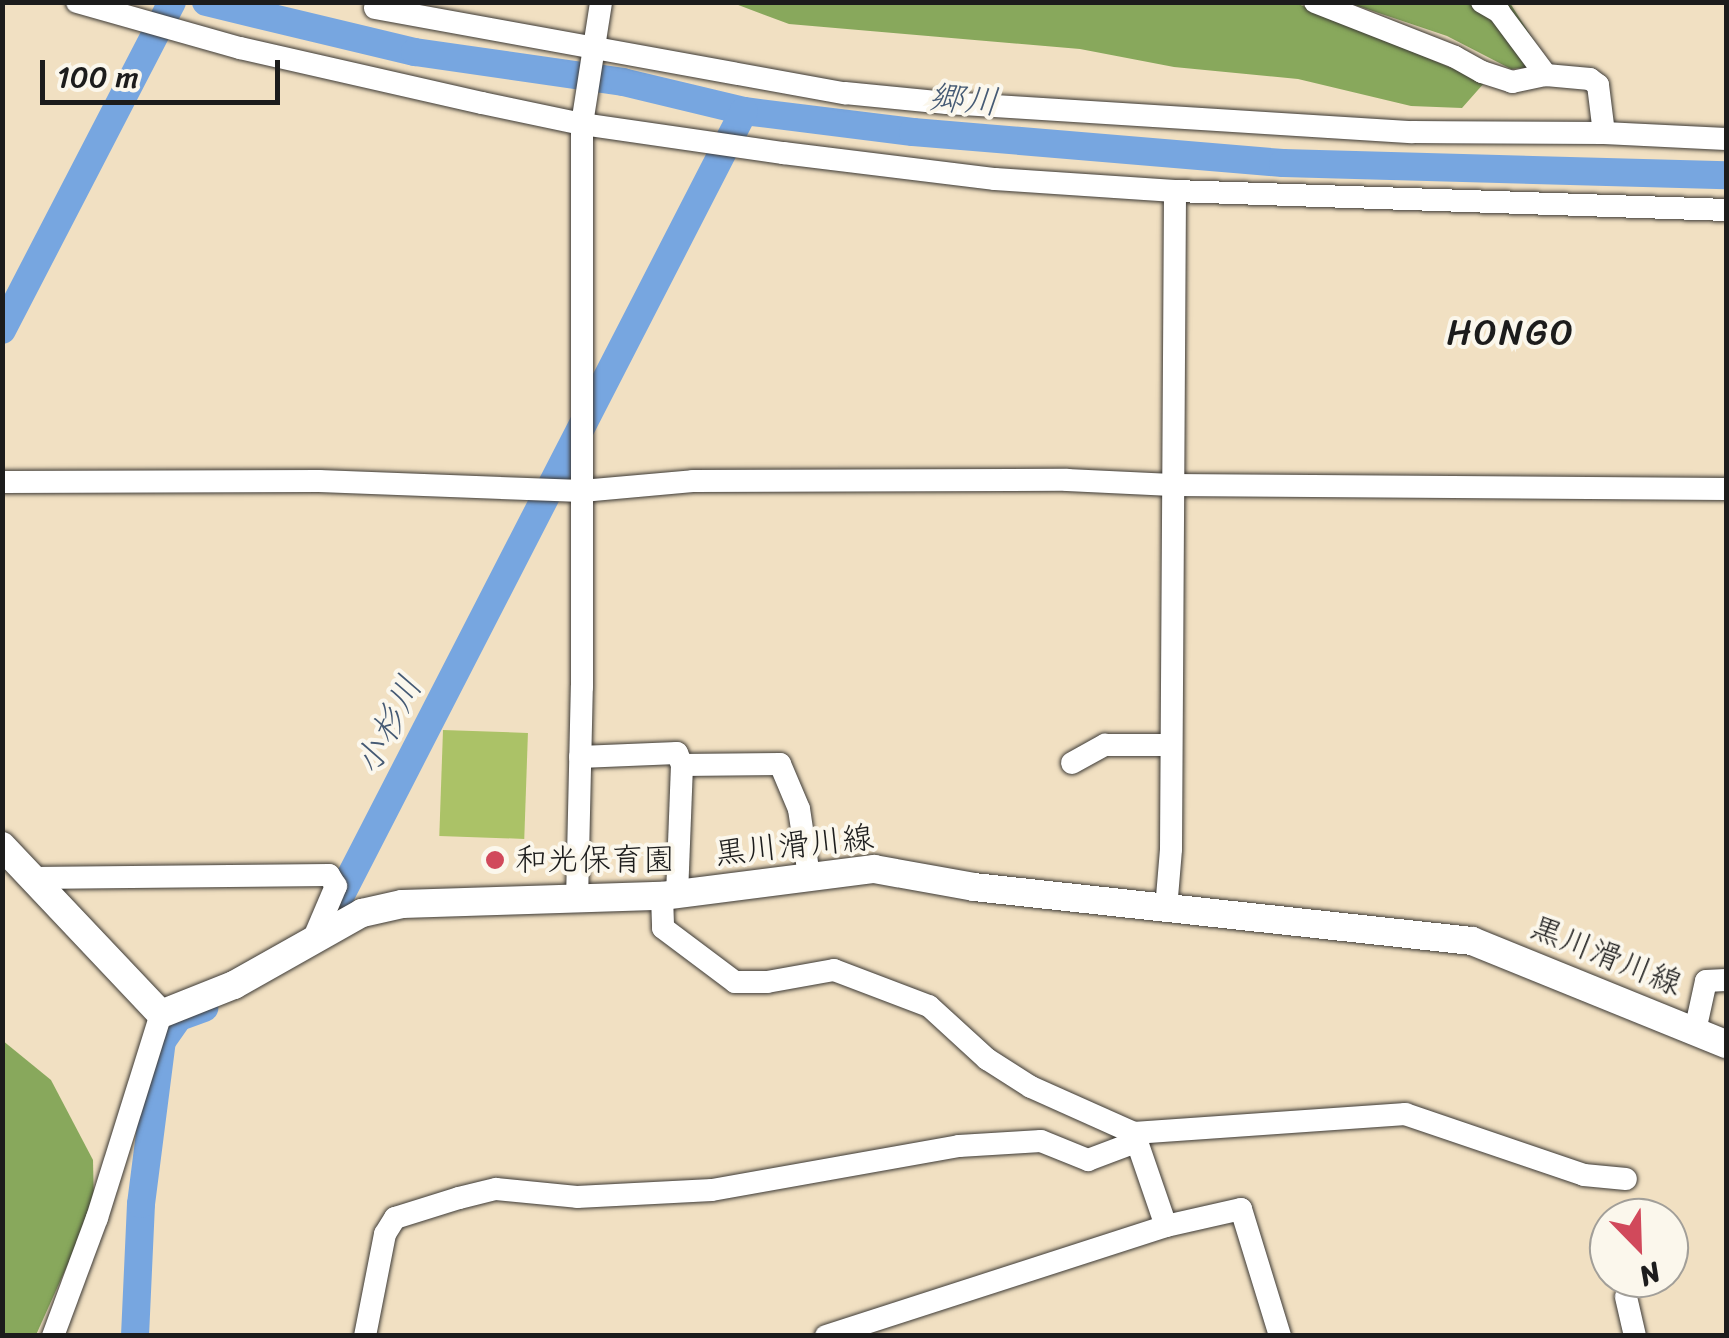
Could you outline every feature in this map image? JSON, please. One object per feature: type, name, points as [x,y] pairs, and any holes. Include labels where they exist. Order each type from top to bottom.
[{"type":"main road","points":[[2,846],[160,1014]]},
{"type":"main road","name":"黒川滑川線","points":[[160,1014],[234,985],[362,913],[402,904],[669,895],[874,869],[974,887],[1472,941],[1726,1044]]},
{"type":"street","points":[[77,2],[240,48],[582,124],[995,178],[1175,192],[1726,210]]},
{"type":"street","points":[[577,901],[582,124],[602,2]]},
{"type":"street","points":[[1315,2],[1512,82],[1546,75],[1590,79],[1598,85],[1604,133]]},
{"type":"street","points":[[1482,2],[1499,12],[1546,75]]},
{"type":"street","points":[[375,8],[846,93],[947,104],[1412,132],[1726,138]]},
{"type":"street","points":[[1166,909],[1175,192]]},
{"type":"street","points":[[2,482],[319,481],[582,490],[693,481],[1067,480],[1172,485],[1726,489]]},
{"type":"street","points":[[1072,763],[1104,745],[1171,745]]},
{"type":"street","points":[[580,757],[678,752],[682,765],[663,928],[734,982],[767,982],[834,970],[930,1006],[987,1059],[1031,1087],[1135,1138],[1166,1226]]},
{"type":"street","points":[[682,765],[780,764],[798,810],[808,876]]},
{"type":"street","points":[[32,878],[329,875],[336,886],[314,940]]},
{"type":"street","points":[[1695,1030],[1706,981],[1726,980]]},
{"type":"street","points":[[54,1336],[97,1218],[160,1014]]},
{"type":"street","points":[[365,1336],[385,1234],[395,1218],[496,1190],[578,1197],[712,1190],[959,1146],[1041,1142],[1088,1160],[1135,1138],[1405,1114],[1584,1175],[1626,1179]]},
{"type":"street","points":[[826,1336],[1166,1226],[1241,1209],[1280,1336]]},
{"type":"street","points":[[1626,1298],[1634,1336]]},
{"type":"green space","points":[[733,3],[1296,3],[1485,82],[1462,108],[1411,106],[1298,79],[1174,67],[1080,49],[789,24]]},
{"type":"green space","points":[[1349,3],[1510,3],[1550,66],[1511,69],[1447,36]]},
{"type":"green space","points":[[443,730],[528,733],[524,839],[439,836]]},
{"type":"green space","points":[[2,1040],[51,1080],[93,1160],[94,1206],[36,1335],[3,1335]]},
{"type":"waterway","points":[[2,330],[172,2]]},
{"type":"waterway","name":"郷川","points":[[206,2],[415,52],[623,82],[744,111],[913,132],[1283,163],[1726,175]]},
{"type":"waterway","name":"小杉川","points":[[329,918],[744,111]]},
{"type":"waterway","name":"小杉川","points":[[135,1336],[141,1204],[162,1041],[179,1017],[204,1008]]},
{"type":"place","name":"和光保育園","points":[[495,860]]},
{"type":"district","name":"HONGO","points":[[1511,332]]}]
